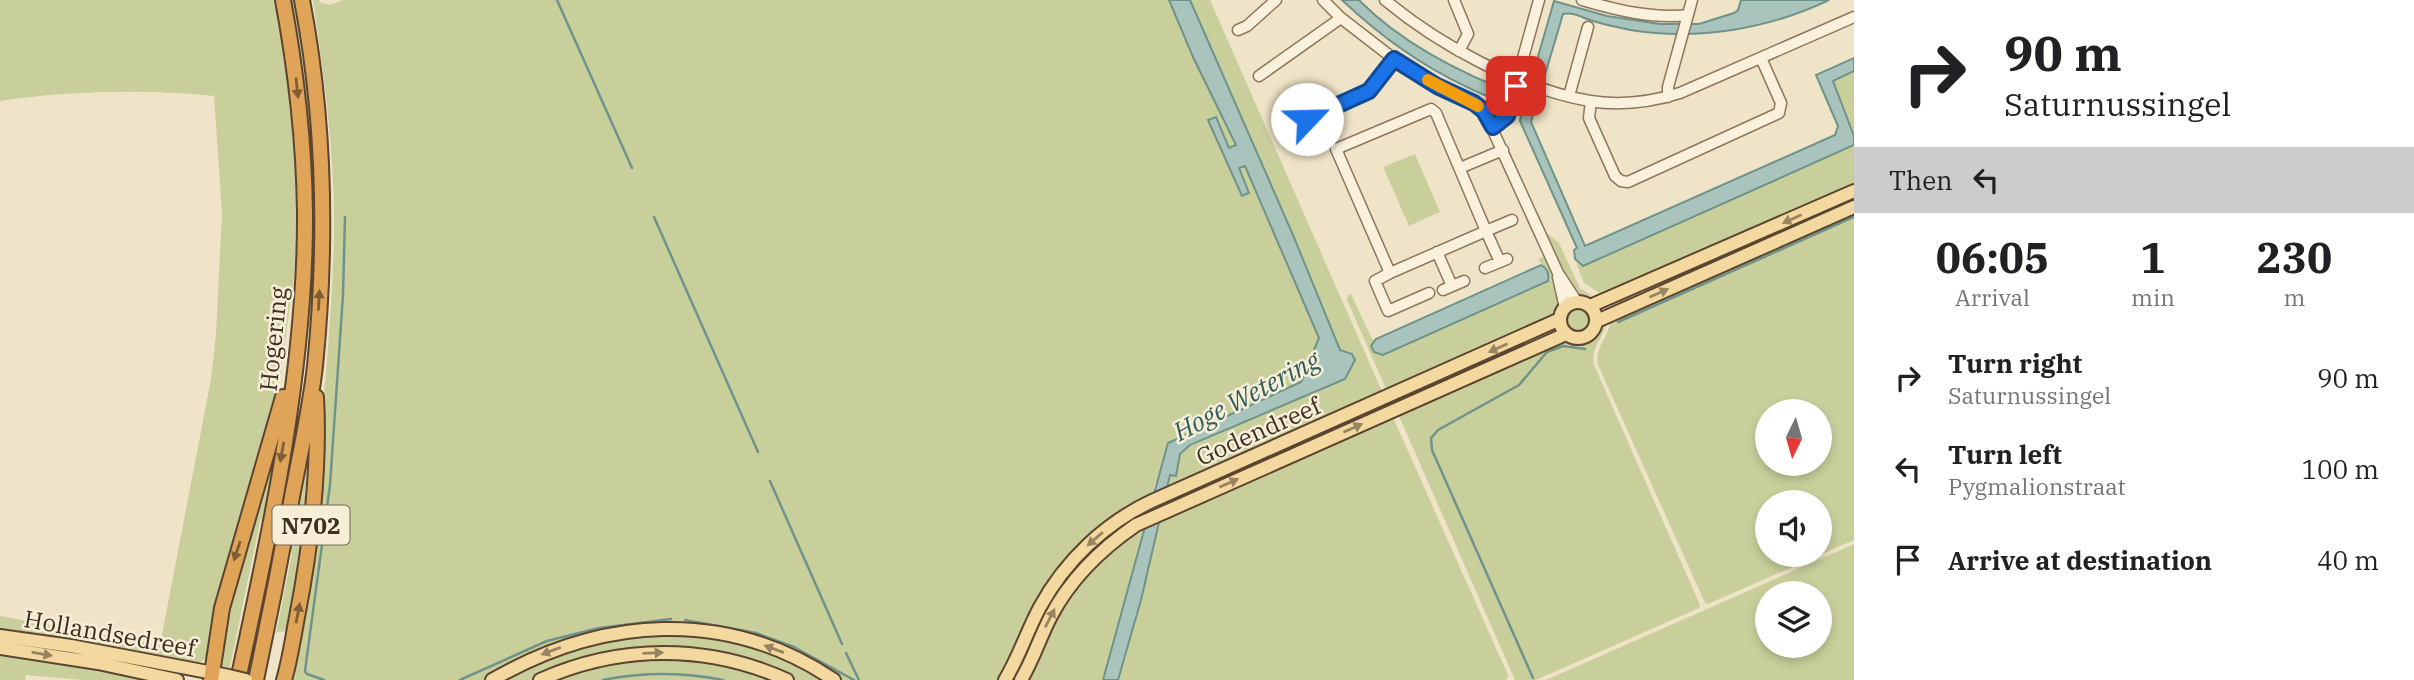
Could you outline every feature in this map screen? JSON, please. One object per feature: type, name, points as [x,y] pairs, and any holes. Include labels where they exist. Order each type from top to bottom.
[{"type":"highway","name":"Hogering","points":[[233,678],[266,547],[295,360],[302,292],[305,212],[302,131],[295,63],[283,0]]},
{"type":"highway","name":"Hogering","points":[[256,680],[314,368],[322,245],[321,185],[317,102],[302,0]]},
{"type":"highway","name":"N702","points":[[212,676],[222,608],[233,563],[295,360]]},
{"type":"highway","name":"N702","points":[[284,680],[304,580],[315,496],[318,426],[314,368]]},
{"type":"main road","points":[[1590,306],[1597,321],[1594,331],[1586,337],[1576,339],[1566,334],[1561,327],[1567,310],[1590,306],[1854,191]]},
{"type":"main road","points":[[1597,321],[1854,207]]},
{"type":"main road","name":"Godendreef","points":[[1005,680],[1039,608],[1056,580],[1115,522],[1152,501],[1391,395],[1567,310]]},
{"type":"main road","name":"Godendreef","points":[[1021,680],[1051,617],[1070,586],[1107,547],[1147,519],[1566,334]]},
{"type":"main road","points":[[492,680],[538,656],[574,642],[638,630],[679,629],[760,644],[797,658],[834,680]]},
{"type":"main road","name":"Hollandsedreef","points":[[0,636],[71,646],[212,676],[246,680]]},
{"type":"main road","name":"Hollandsedreef","points":[[0,648],[98,663],[177,680]]},
{"type":"main road","points":[[540,680],[605,658],[652,652],[680,652],[723,658],[771,672],[787,680]]},
{"type":"street","points":[[1238,30],[1247,26],[1276,0]]},
{"type":"street","points":[[1323,0],[1341,18],[1394,59],[1484,111],[1558,273],[1567,310]]},
{"type":"street","points":[[1385,0],[1433,36],[1518,78],[1569,96],[1591,101],[1623,103],[1668,97],[1854,17]]},
{"type":"street","points":[[1454,0],[1468,34],[1459,51]]},
{"type":"street","points":[[1493,127],[1501,122],[1509,110],[1539,0]]},
{"type":"street","points":[[1583,0],[1620,10],[1686,20]]},
{"type":"street","points":[[1668,97],[1668,87],[1692,0]]},
{"type":"street","points":[[1259,76],[1341,18]]},
{"type":"street","points":[[1569,96],[1588,27]]},
{"type":"street","points":[[1591,101],[1589,118],[1615,176],[1620,181],[1628,182],[1779,113],[1781,103],[1761,58]]},
{"type":"street","points":[[1281,130],[1369,91],[1394,59]]},
{"type":"street","points":[[1390,273],[1336,149],[1431,109],[1436,113],[1486,231],[1504,260],[1485,268]]},
{"type":"street","points":[[1460,169],[1503,150]]},
{"type":"street","points":[[1429,293],[1388,311],[1375,281],[1512,220]]},
{"type":"street","points":[[1437,252],[1447,288],[1464,281]]},
{"type":"green space","points":[[0,0],[275,0],[289,67],[297,153],[299,200],[294,276],[277,402],[208,653],[203,661],[190,664],[104,644],[0,632],[0,616],[160,645],[211,379],[222,213],[214,96],[107,92],[0,101]]},
{"type":"green space","points":[[290,0],[297,0],[316,152],[316,277],[308,277]]},
{"type":"green space","points":[[313,0],[330,5],[343,0],[1169,0],[1193,57],[1236,145],[1229,148],[1216,118],[1208,120],[1242,196],[1249,192],[1239,168],[1245,165],[1319,337],[1310,364],[1295,386],[1173,439],[1154,487],[1155,495],[1085,544],[1002,680],[840,680],[770,644],[640,627],[488,680],[292,680],[290,674],[324,398],[334,232],[331,144]]},
{"type":"green space","points":[[1190,0],[1210,0],[1384,396],[1166,492],[1171,474],[1176,475],[1179,454],[1183,450],[1254,418],[1352,354],[1340,350],[1293,235]]},
{"type":"green space","points":[[1854,71],[1854,136],[1833,81]]},
{"type":"green space","points":[[1854,145],[1854,188],[1604,296],[1584,283],[1576,263],[1583,266]]},
{"type":"green space","points":[[1415,154],[1440,212],[1409,226],[1383,167]]},
{"type":"green space","points":[[1854,193],[1854,204],[1614,310],[1610,301]]},
{"type":"green space","points":[[1854,208],[1854,540],[1832,550],[1832,490],[1755,490],[1755,567],[1793,567],[1705,603],[1598,365],[1598,352],[1610,317]]},
{"type":"green space","points":[[1535,213],[1538,213],[1547,233],[1559,243],[1580,288],[1599,301],[1577,297],[1554,257]]},
{"type":"green space","points":[[1546,256],[1560,298],[1557,314],[1391,393],[1389,388],[1386,389],[1347,300],[1348,295],[1351,294],[1372,339],[1376,339],[1372,346],[1549,274],[1538,259]]},
{"type":"green space","points":[[1579,307],[1588,311],[1592,320],[1588,329],[1579,333],[1570,329],[1566,320],[1570,311]]},
{"type":"green space","points":[[1607,320],[1594,352],[1594,365],[1700,605],[1699,608],[1536,680],[1515,680],[1398,410],[1566,339],[1575,342],[1586,340]]},
{"type":"green space","points":[[1550,328],[1554,336],[1404,401],[1401,395]]},
{"type":"green space","points":[[1385,401],[1388,408],[1161,510],[1164,499]]},
{"type":"green space","points":[[284,406],[265,514],[260,522],[229,671],[215,670],[223,629]]},
{"type":"green space","points":[[1391,413],[1508,675],[1506,680],[1118,680],[1141,600],[1159,517]]},
{"type":"green space","points":[[313,425],[313,468],[292,629],[276,633],[292,554],[290,546]]},
{"type":"green space","points":[[1147,522],[1103,680],[1024,680],[1047,630],[1083,573]]},
{"type":"green space","points":[[1854,544],[1854,680],[1546,680],[1755,588],[1755,658],[1832,658],[1832,581],[1770,581],[1802,567],[1832,567],[1832,554]]},
{"type":"green space","points":[[694,633],[763,648],[830,680],[793,680],[707,653],[568,666],[533,680],[498,680],[520,668],[603,638]]},
{"type":"green space","points":[[0,652],[82,664],[94,669],[150,680],[83,680],[26,675],[25,680],[0,680]]},
{"type":"green space","points":[[687,656],[781,680],[545,680],[589,664]]},
{"type":"water","points":[[1169,0],[1190,0],[1293,235],[1340,350],[1352,354],[1355,360],[1345,379],[1190,445],[1180,454],[1176,476],[1170,475],[1141,600],[1118,680],[1103,680],[1168,443],[1301,382],[1319,338],[1245,166],[1239,168],[1249,193],[1242,196],[1208,120],[1216,117],[1229,148],[1236,145],[1193,57]]},
{"type":"water","points":[[1342,0],[1359,0],[1396,32],[1437,58],[1526,98],[1554,1],[1607,16],[1660,24],[1699,24],[1734,13],[1741,0],[1829,0],[1757,25],[1707,33],[1630,30],[1563,14],[1531,122],[1585,246],[1835,135],[1838,126],[1816,75],[1854,58],[1854,71],[1833,81],[1854,136],[1854,145],[1583,266],[1575,259],[1574,250],[1577,248],[1520,121],[1522,110],[1474,90],[1417,59],[1370,25]]},
{"type":"water","points":[[1541,265],[1548,272],[1548,281],[1383,355],[1374,352],[1371,346],[1376,339]]},
{"type":"waterway","points":[[557,0],[632,168]]},
{"type":"waterway","points":[[324,680],[305,671],[330,485],[343,295],[345,217]]},
{"type":"waterway","points":[[654,217],[758,452]]},
{"type":"waterway","points":[[1618,322],[1854,217]]},
{"type":"waterway","points":[[1533,678],[1432,450],[1431,438],[1438,430],[1519,385],[1547,352],[1563,346],[1585,349]]},
{"type":"waterway","points":[[770,481],[842,644]]},
{"type":"waterway","points":[[460,680],[547,641],[599,628],[671,619]]},
{"type":"waterway","points":[[685,620],[756,633],[794,647],[854,680]]},
{"type":"waterway","points":[[846,653],[859,680]]},
{"type":"waterway","points":[[603,680],[663,674],[723,680]]},
{"type":"slow traffic","points":[[1428,80],[1478,106]]},
{"type":"route","points":[[1307,119],[1369,91],[1394,59],[1451,94],[1474,103],[1484,111],[1493,127],[1507,116],[1516,86]]},
{"type":"water label","name":"Hoge Wetering","points":[[1246,395]]}]
